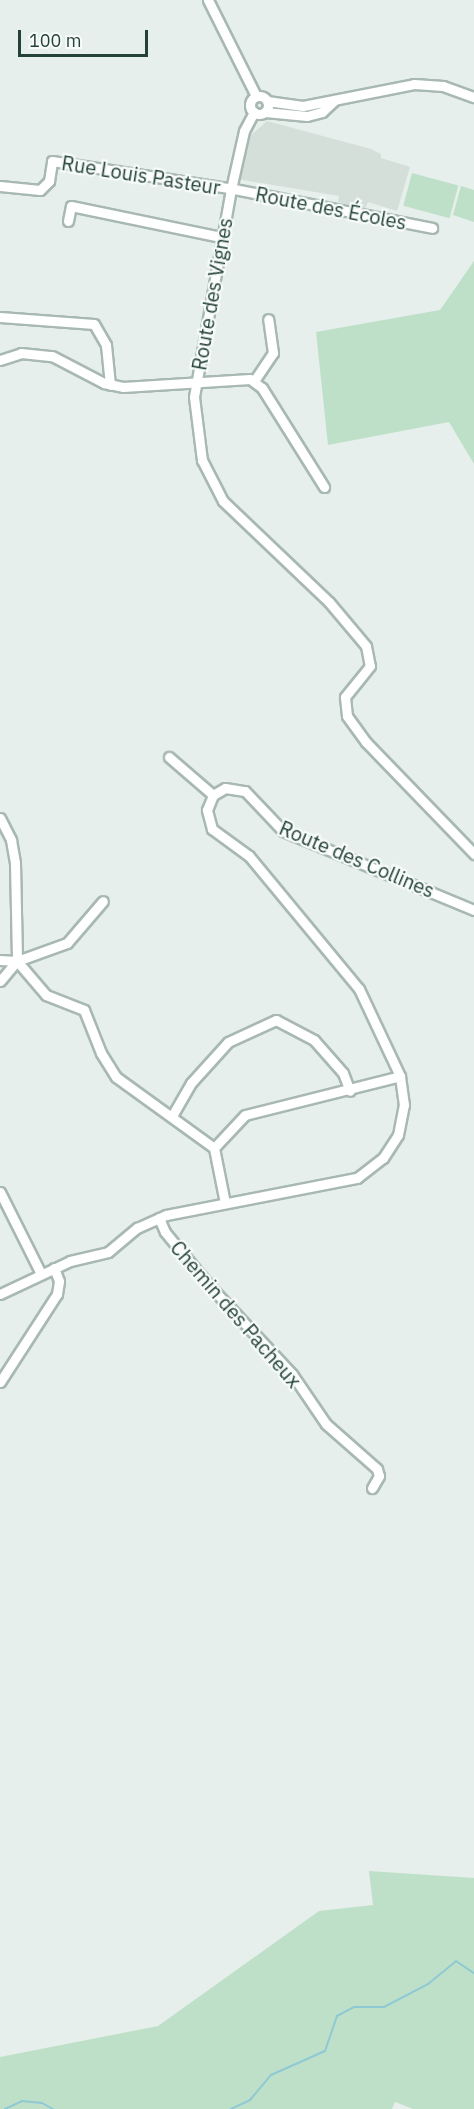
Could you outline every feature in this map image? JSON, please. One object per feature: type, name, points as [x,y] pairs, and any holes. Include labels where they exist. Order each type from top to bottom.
[{"type":"street","points":[[208,0],[256,96],[267,101],[297,106],[414,84],[443,86],[474,97]]},
{"type":"street","name":"Route des Vignes","points":[[0,360],[21,353],[52,356],[111,385],[130,387],[197,382],[221,237],[244,131],[254,112],[250,103],[256,96]]},
{"type":"street","points":[[254,112],[307,116],[322,112],[336,100]]},
{"type":"street","points":[[265,112],[267,101]]},
{"type":"street","name":"Rue Louis Pasteur","points":[[0,186],[40,190],[49,181],[52,161],[231,189]]},
{"type":"street","name":"Route des Écoles","points":[[231,189],[432,228]]},
{"type":"street","points":[[68,221],[71,206],[221,237]]},
{"type":"street","points":[[0,317],[94,324],[106,345],[111,385]]},
{"type":"street","points":[[254,381],[273,353],[268,319]]},
{"type":"street","points":[[254,381],[197,382],[196,437],[204,467],[218,494],[345,619],[369,650],[368,671],[344,701],[347,716],[366,742],[474,854]]},
{"type":"street","points":[[254,381],[324,487]]},
{"type":"street","points":[[0,1294],[54,1268],[108,1252],[137,1228],[159,1218],[225,1203],[344,1183],[369,1171],[390,1150],[401,1126],[404,1095],[400,1076],[347,971],[249,855],[212,829],[207,810],[213,795],[169,757]]},
{"type":"street","name":"Route des Collines","points":[[213,795],[225,788],[245,791],[283,831],[474,910]]},
{"type":"street","points":[[0,818],[11,840],[15,863],[17,962],[46,995],[84,1010],[110,1071],[214,1148],[225,1203]]},
{"type":"street","points":[[0,981],[17,962],[67,943],[103,901]]},
{"type":"street","points":[[0,960],[17,962]]},
{"type":"street","points":[[172,1116],[191,1083],[228,1042],[241,1033],[276,1020],[314,1040],[343,1073],[350,1090]]},
{"type":"street","points":[[214,1148],[245,1115],[400,1076]]},
{"type":"street","points":[[0,1192],[41,1274]]},
{"type":"street","name":"Chemin des Pacheux","points":[[159,1218],[165,1232],[207,1283],[292,1374],[326,1424],[377,1468],[379,1476],[372,1488]]},
{"type":"street","points":[[0,1382],[57,1294],[60,1285],[54,1268]]},
{"type":"shaded area","points":[[267,121],[371,149],[381,154],[381,158],[410,167],[397,211],[368,202],[365,209],[338,202],[339,196],[237,179],[249,137]]},
{"type":"green space","points":[[412,173],[458,185],[450,218],[403,206]]},
{"type":"green space","points":[[461,186],[474,190],[474,222],[453,215]]},
{"type":"green space","points":[[474,261],[474,464],[449,422],[328,445],[316,332],[440,310]]},
{"type":"green space","points":[[369,1871],[474,1878],[474,2109],[413,2109],[395,2102],[392,2109],[0,2109],[0,2057],[158,2026],[319,1911],[373,1905]]},
{"type":"waterway","points":[[231,2109],[250,2100],[271,2075],[325,2051],[337,2016],[354,2007],[384,2007],[428,1984],[456,1961],[474,1973]]},
{"type":"waterway","points":[[5,2109],[22,2101],[42,2103],[53,2109]]}]
